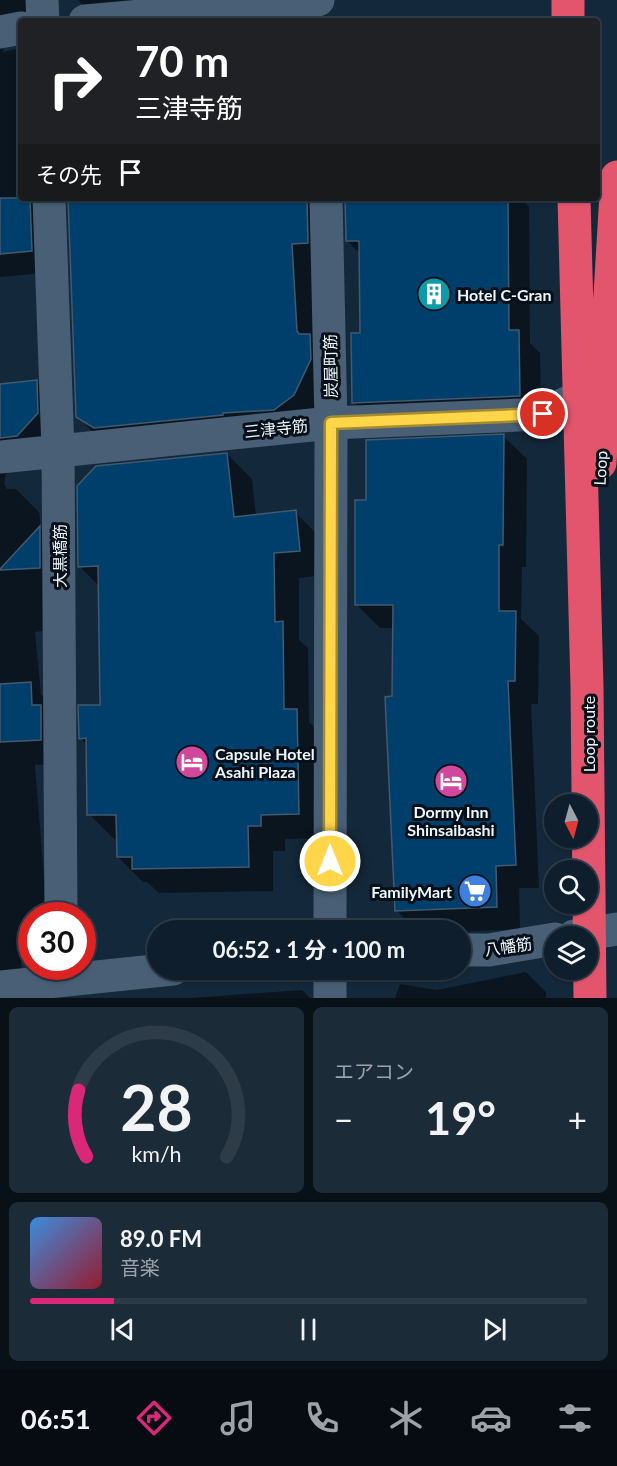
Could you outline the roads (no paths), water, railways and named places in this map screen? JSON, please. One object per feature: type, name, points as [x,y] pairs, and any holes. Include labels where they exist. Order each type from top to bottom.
[{"type":"highway","points":[[568,0],[568,18]]},
{"type":"highway","name":"Loop","points":[[588,687],[617,177]]},
{"type":"highway","points":[[574,201],[588,687]]},
{"type":"highway","name":"Loop route","points":[[588,687],[590,998]]},
{"type":"street","points":[[42,0],[43,18]]},
{"type":"street","points":[[119,18],[320,0],[323,18]]},
{"type":"street","points":[[0,32],[18,29]]},
{"type":"street","name":"大黒橋筋","points":[[49,201],[58,450],[61,902]]},
{"type":"street","name":"炭屋町筋","points":[[326,201],[331,423],[330,920]]},
{"type":"street","name":"三津寺筋","points":[[0,457],[331,423],[543,414],[617,379]]},
{"type":"street","points":[[598,932],[617,929]]},
{"type":"street","name":"八幡筋","points":[[471,950],[489,950],[544,941]]},
{"type":"street","points":[[0,987],[147,972]]},
{"type":"street","points":[[330,980],[330,998]]},
{"type":"place","name":"Hotel C-Gran","points":[[434,294]]},
{"type":"place","name":"Capsule Hotel Asahi Plaza","points":[[192,762]]},
{"type":"place","name":"Dormy Inn Shinsaibashi","points":[[451,781]]},
{"type":"place","name":"FamilyMart","points":[[475,891]]}]
